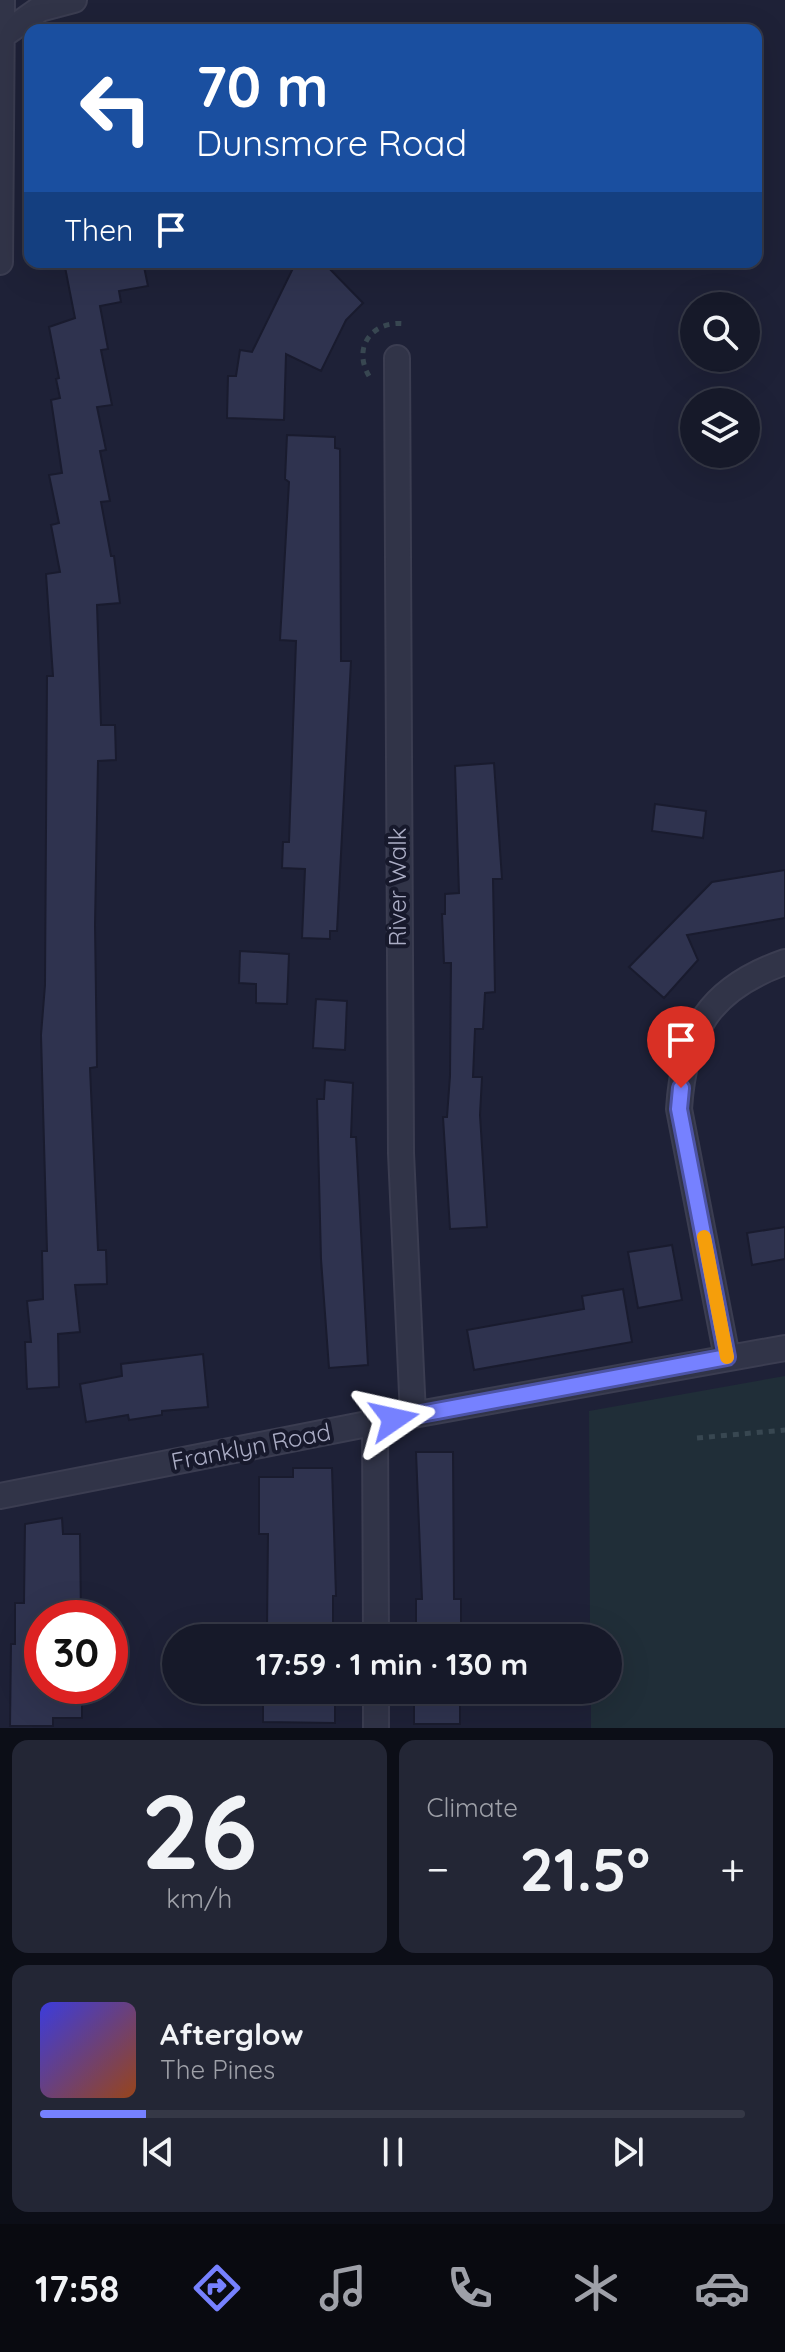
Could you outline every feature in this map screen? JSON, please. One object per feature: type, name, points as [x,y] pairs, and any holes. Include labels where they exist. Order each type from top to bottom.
[{"type":"street","points":[[0,262],[2,0]]},
{"type":"street","points":[[3,35],[40,9],[74,0]]},
{"type":"street","name":"River Walk","points":[[397,358],[400,1091],[413,1415]]},
{"type":"street","points":[[727,1357],[679,1109],[682,1067],[699,1025],[723,993],[759,971],[785,962]]},
{"type":"street","name":"Franklyn Road","points":[[0,1496],[413,1415],[785,1348]]},
{"type":"street","points":[[375,1423],[376,1624]]},
{"type":"street","points":[[376,1704],[376,1728]]},
{"type":"path","points":[[697,1438],[785,1430]]},
{"type":"shaded area","points":[[785,1376],[785,1728],[591,1728],[591,1704],[622,1704],[622,1624],[590,1624],[589,1411]]},
{"type":"building","points":[[65,268],[144,268],[148,286],[119,291],[121,302],[100,306],[108,349],[101,350],[112,405],[97,407],[106,450],[100,451],[110,501],[101,502],[111,556],[114,556],[120,603],[97,605],[101,725],[115,725],[116,760],[98,761],[95,925],[97,1067],[90,1068],[98,1250],[106,1250],[107,1284],[75,1285],[80,1332],[58,1334],[59,1387],[27,1389],[25,1342],[31,1342],[27,1301],[43,1299],[42,1251],[47,1251],[41,1035],[45,985],[47,676],[53,676],[46,574],[60,572],[51,525],[59,523],[49,475],[62,473],[51,400],[60,398],[56,379],[59,378],[49,327],[75,318]]},
{"type":"building","points":[[293,268],[329,268],[363,303],[346,320],[321,371],[286,354],[284,420],[227,418],[228,376],[236,376],[240,350],[252,352]]},
{"type":"building","points":[[287,435],[335,437],[335,448],[340,449],[341,661],[351,661],[337,931],[330,931],[330,939],[302,938],[305,869],[282,868],[283,842],[289,842],[296,641],[280,640],[289,482],[285,479]]},
{"type":"building","points":[[494,763],[502,879],[493,879],[495,992],[485,993],[483,1029],[475,1029],[473,1077],[482,1077],[480,1115],[487,1227],[450,1229],[443,1117],[447,1117],[450,1076],[451,963],[444,963],[442,914],[445,914],[445,894],[459,893],[455,766]]},
{"type":"building","points":[[655,804],[706,811],[703,838],[652,831]]},
{"type":"building","points":[[785,870],[785,918],[687,935],[698,960],[664,998],[629,967],[712,882]]},
{"type":"building","points":[[240,951],[289,954],[287,1004],[256,1003],[256,984],[239,983]]},
{"type":"building","points":[[316,999],[347,1001],[345,1050],[313,1048]]},
{"type":"building","points":[[325,1080],[353,1083],[351,1137],[356,1137],[368,1365],[329,1368],[321,1259],[317,1099],[324,1099]]},
{"type":"building","points":[[785,1227],[785,1259],[752,1265],[747,1233]]},
{"type":"building","points":[[672,1245],[682,1300],[638,1308],[628,1252]]},
{"type":"building","points":[[623,1289],[632,1342],[474,1370],[467,1330],[584,1309],[582,1296]]},
{"type":"building","points":[[203,1354],[208,1407],[162,1411],[162,1415],[129,1420],[128,1415],[86,1422],[80,1384],[122,1376],[121,1364]]},
{"type":"building","points":[[416,1452],[453,1452],[454,1599],[461,1599],[461,1624],[416,1624],[416,1599],[422,1599]]},
{"type":"building","points":[[293,1468],[332,1468],[336,1596],[333,1596],[333,1624],[267,1624],[268,1534],[259,1534],[259,1477],[293,1477]]},
{"type":"building","points":[[62,1518],[63,1534],[80,1534],[81,1600],[24,1600],[25,1524]]},
{"type":"building","points":[[15,1603],[24,1603],[24,1704],[82,1704],[82,1718],[53,1718],[53,1726],[10,1726]]},
{"type":"building","points":[[263,1704],[335,1704],[335,1723],[263,1722]]},
{"type":"building","points":[[414,1704],[460,1704],[460,1724],[414,1724]]},
{"type":"slow traffic","points":[[704,1237],[727,1357]]},
{"type":"route","points":[[394,1419],[727,1357],[679,1109],[681,1088]]}]
